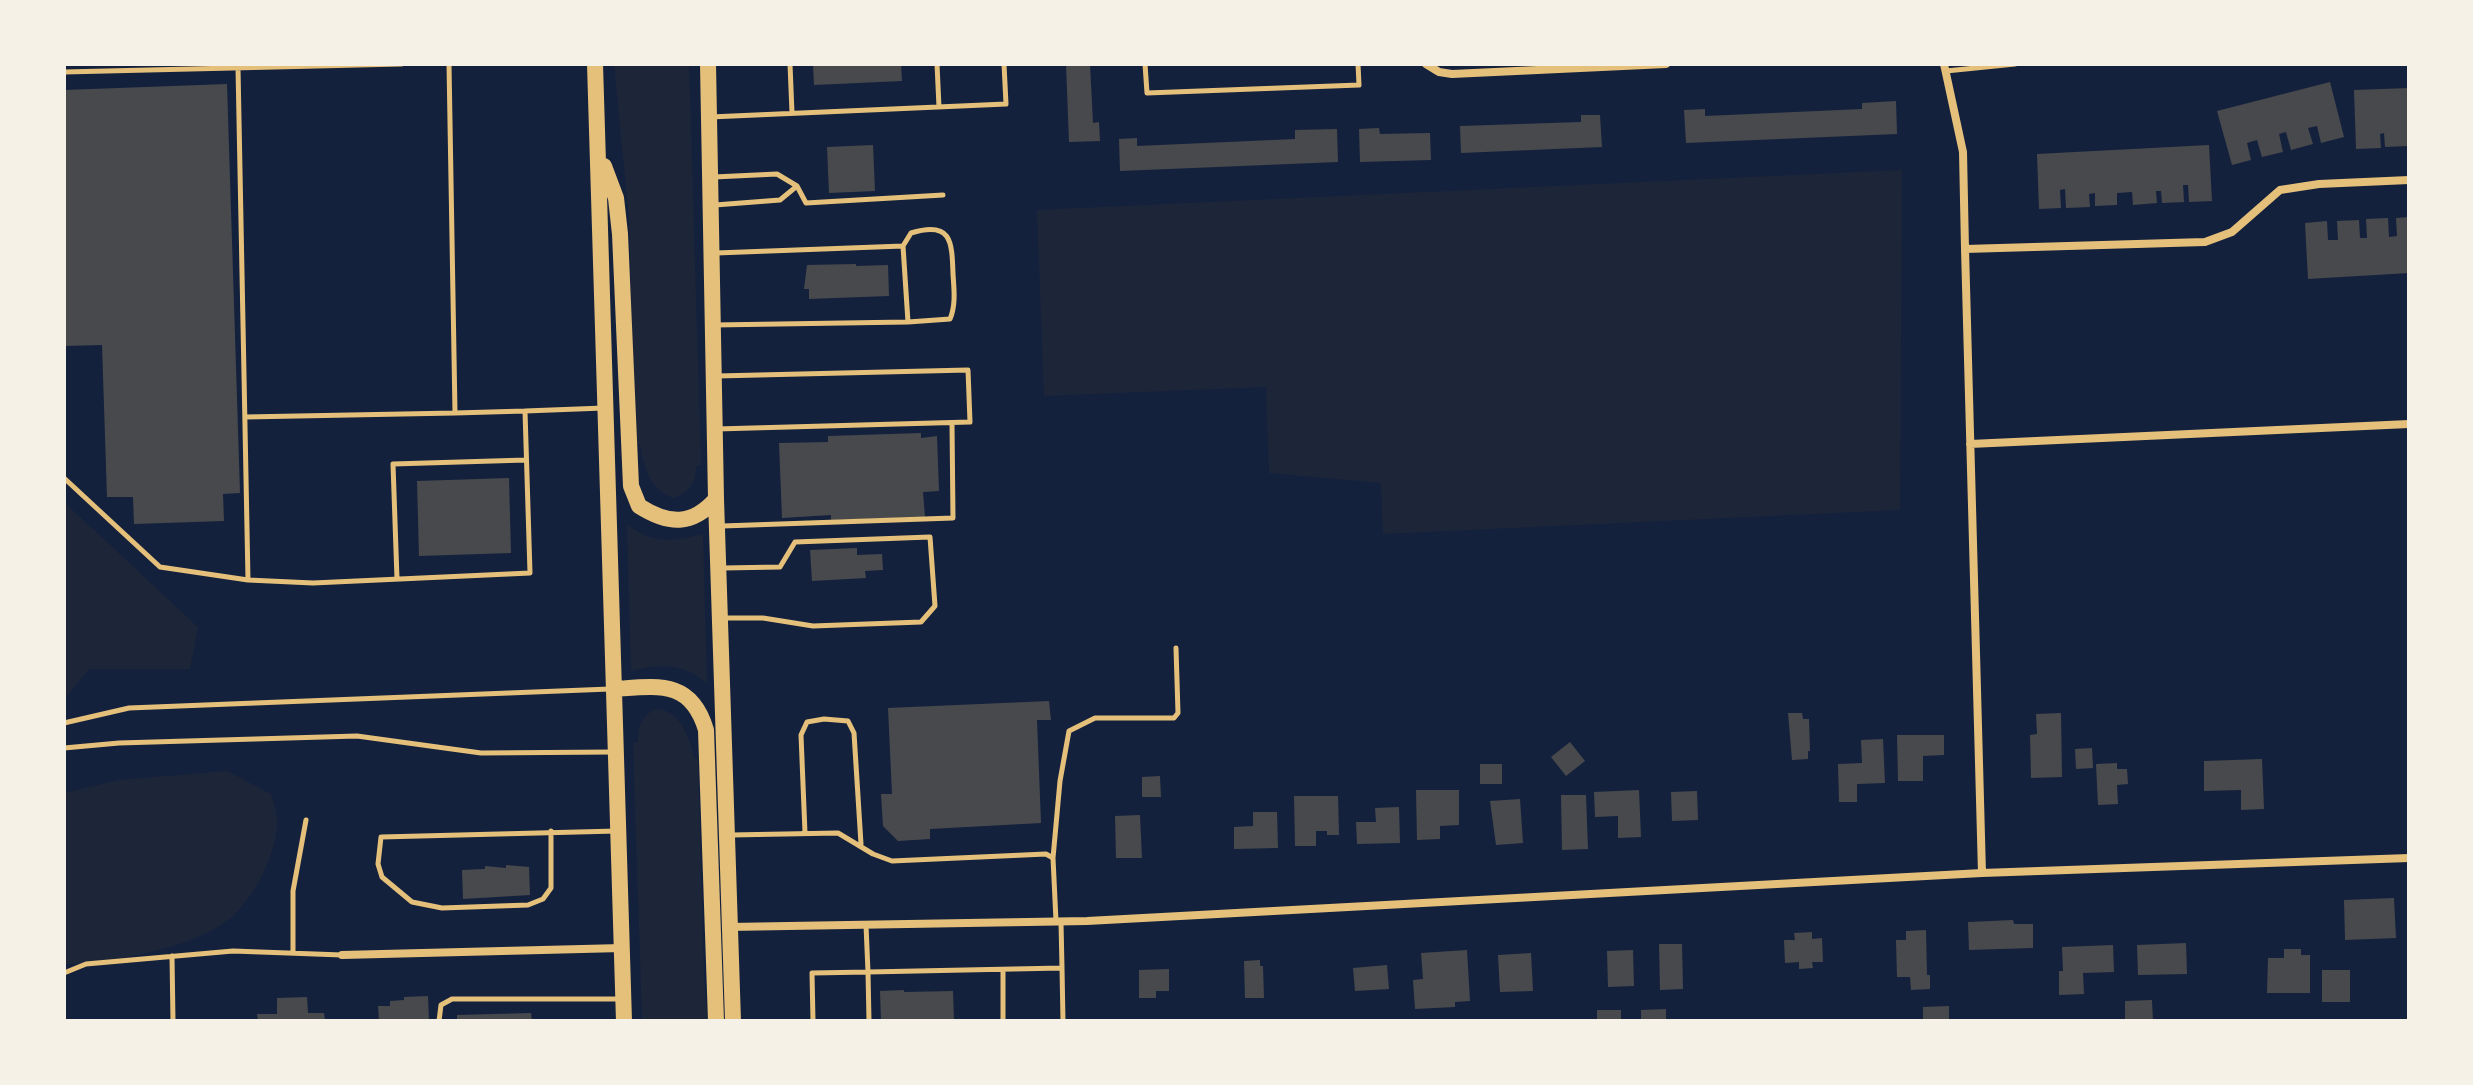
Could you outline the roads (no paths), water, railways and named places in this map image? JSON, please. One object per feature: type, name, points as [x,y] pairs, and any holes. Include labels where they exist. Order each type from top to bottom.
[{"type":"main road","points":[[595,64],[624,1021]]},
{"type":"main road","points":[[708,64],[719,619],[733,1021]]},
{"type":"main road","points":[[598,149],[616,198],[620,234],[631,486],[639,506],[666,519],[694,517],[704,512],[716,499]]},
{"type":"main road","points":[[615,689],[663,687],[677,690],[698,707],[706,730],[716,1021]]},
{"type":"street","points":[[1426,64],[1439,72],[1452,74],[1666,64]]},
{"type":"street","points":[[1945,68],[1958,118],[1965,169],[1982,873]]},
{"type":"street","points":[[1965,249],[2205,242],[2232,232],[2280,190],[2319,184],[2409,180]]},
{"type":"street","points":[[1970,444],[2409,424]]},
{"type":"street","points":[[728,927],[1059,922],[1982,873],[2409,858]]},
{"type":"street","points":[[342,955],[622,948]]},
{"type":"lane","points":[[64,72],[401,64]]},
{"type":"lane","points":[[449,64],[455,413]]},
{"type":"lane","points":[[790,64],[792,113]]},
{"type":"lane","points":[[937,64],[939,107]]},
{"type":"lane","points":[[709,117],[1006,104],[1004,64]]},
{"type":"lane","points":[[1145,64],[1147,93],[1359,85],[1358,64]]},
{"type":"lane","points":[[1945,68],[2015,64]]},
{"type":"lane","points":[[238,68],[248,580]]},
{"type":"lane","points":[[711,177],[777,174],[797,186],[806,203],[943,195]]},
{"type":"lane","points":[[712,205],[780,200],[797,186]]},
{"type":"lane","points":[[713,325],[908,322],[950,319],[954,294],[952,245],[941,230],[926,229],[911,233],[903,246],[908,322]]},
{"type":"lane","points":[[712,253],[903,246]]},
{"type":"lane","points":[[714,376],[968,370],[970,422],[715,429]]},
{"type":"lane","points":[[245,417],[606,408]]},
{"type":"lane","points":[[64,478],[160,567],[248,580],[313,583],[530,573],[525,411]]},
{"type":"lane","points":[[717,526],[953,518],[952,423]]},
{"type":"lane","points":[[397,579],[393,464],[526,460]]},
{"type":"lane","points":[[718,568],[780,567],[795,542],[930,537],[935,606],[921,622],[813,626],[763,618],[719,619]]},
{"type":"lane","points":[[1063,1021],[1053,858],[1060,781],[1069,731],[1095,718],[1174,718],[1178,713],[1176,648]]},
{"type":"lane","points":[[64,723],[129,708],[615,689]]},
{"type":"lane","points":[[805,834],[801,735],[807,722],[824,719],[848,721],[854,733],[861,845]]},
{"type":"lane","points":[[64,748],[119,743],[357,736],[481,753],[617,752]]},
{"type":"lane","points":[[293,952],[293,891],[306,820]]},
{"type":"lane","points":[[551,831],[551,888],[543,899],[528,905],[442,908],[412,902],[382,877],[378,864],[381,837],[551,831],[619,831]]},
{"type":"lane","points":[[726,835],[838,833],[873,854],[892,861],[1046,854],[1053,858]]},
{"type":"lane","points":[[866,925],[869,1021]]},
{"type":"lane","points":[[64,973],[86,964],[233,951],[342,955]]},
{"type":"lane","points":[[172,956],[173,1021]]},
{"type":"lane","points":[[813,1021],[812,973],[1062,968]]},
{"type":"lane","points":[[1003,970],[1003,1021]]},
{"type":"lane","points":[[439,1021],[441,1005],[452,999],[623,999]]}]
